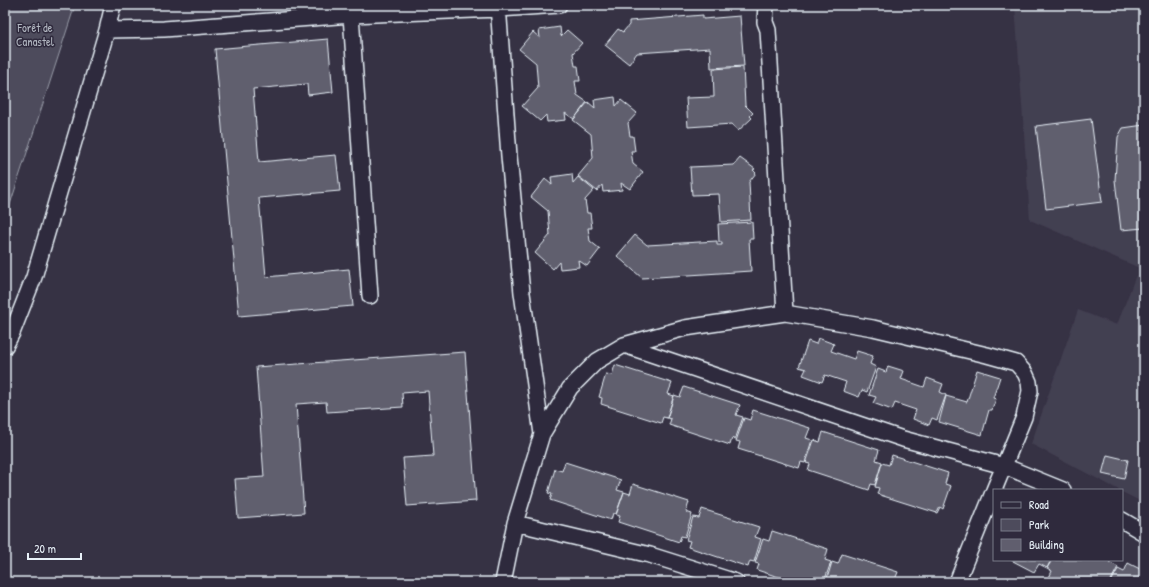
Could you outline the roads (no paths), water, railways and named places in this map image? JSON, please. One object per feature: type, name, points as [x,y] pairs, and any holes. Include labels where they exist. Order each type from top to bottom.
[{"type":"street","points":[[5,346],[12,333],[34,277],[107,30],[113,5]]},
{"type":"street","points":[[107,30],[164,29],[498,7],[559,5]]},
{"type":"street","points":[[766,5],[765,22],[768,30],[785,313]]},
{"type":"street","points":[[498,7],[509,156],[522,293],[542,434]]},
{"type":"street","points":[[351,16],[370,296]]},
{"type":"street","points":[[503,582],[515,523],[542,434],[570,388],[597,361],[624,345],[685,328],[785,313],[873,328],[1016,363],[1025,373],[1030,391],[1024,417],[994,489]]},
{"type":"street","points":[[624,345],[903,439],[1004,466],[1060,489]]},
{"type":"street","points":[[957,582],[993,492]]},
{"type":"street","points":[[1123,521],[1144,533]]},
{"type":"street","points":[[515,523],[650,555],[736,582]]},
{"type":"park label","name":"Forêt de Canastel","points":[[35,35]]}]
